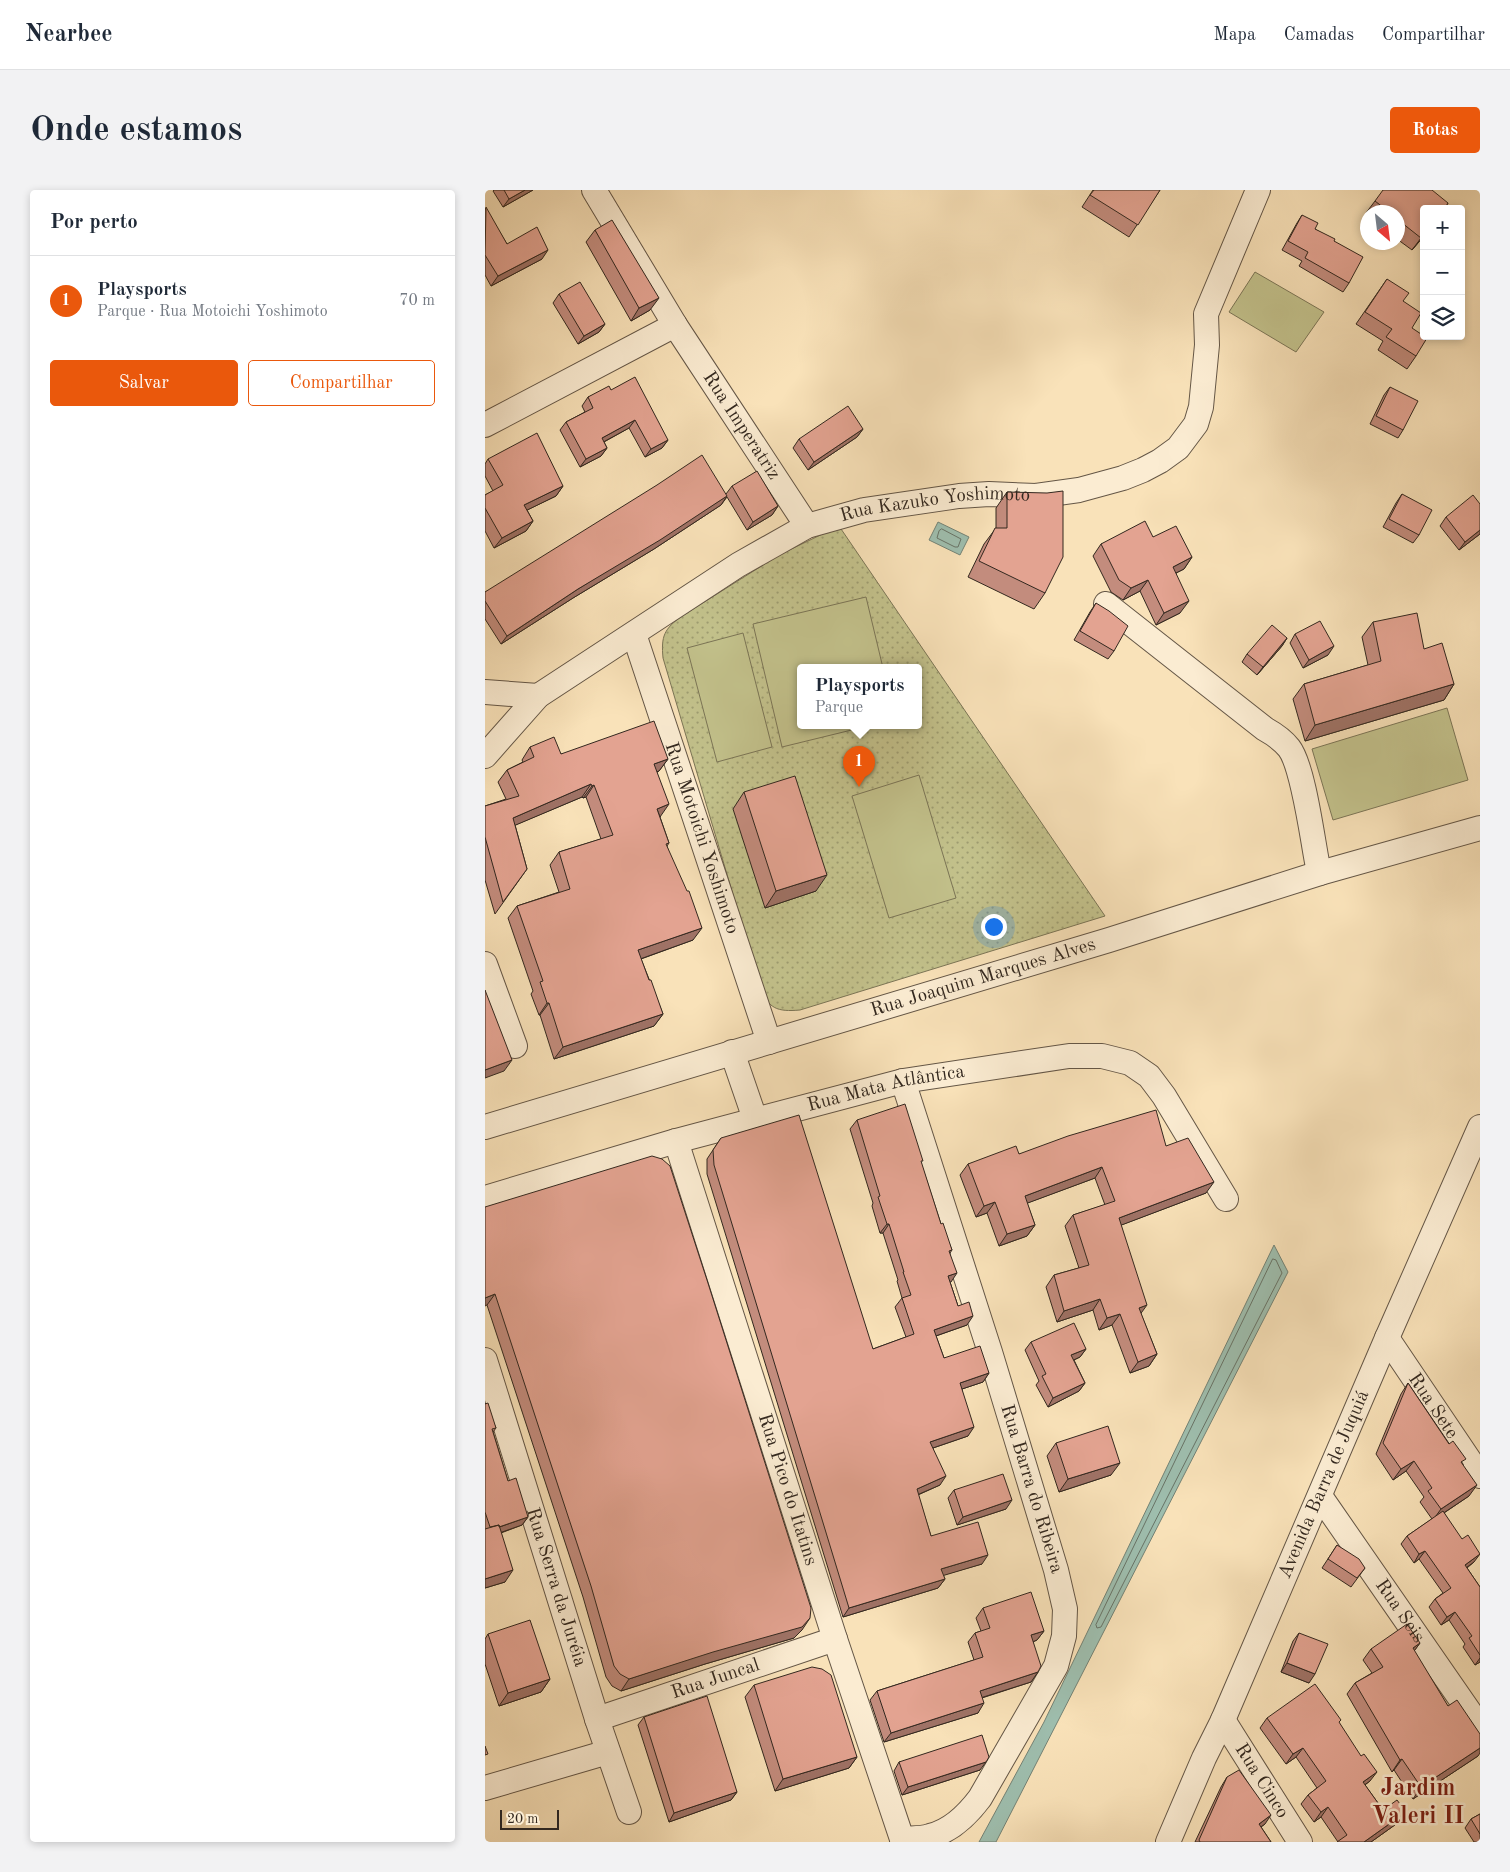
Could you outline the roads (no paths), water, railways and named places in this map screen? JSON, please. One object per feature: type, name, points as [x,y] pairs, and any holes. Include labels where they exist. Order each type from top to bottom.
[{"type":"street","name":"Rua Imperatriz","points":[[594,190],[675,325],[807,526]]},
{"type":"street","name":"Rua Kazuko Yoshimoto","points":[[485,756],[538,696],[738,565],[807,526],[865,510],[959,496],[989,494],[1036,496],[1079,490],[1123,478],[1143,470],[1172,452],[1187,437],[1196,424],[1201,406],[1207,346],[1207,314],[1258,190]]},
{"type":"street","points":[[485,425],[675,325]]},
{"type":"street","points":[[1105,604],[1265,730],[1277,736],[1290,749],[1299,769],[1317,862],[1321,873]]},
{"type":"street","name":"Rua Motoichi Yoshimoto","points":[[634,634],[769,1042]]},
{"type":"street","points":[[485,692],[538,696]]},
{"type":"street","name":"Rua Joaquim Marques Alves","points":[[485,1126],[1109,940],[1321,873],[1480,828]]},
{"type":"street","points":[[485,964],[515,1046]]},
{"type":"street","points":[[732,1052],[755,1119]]},
{"type":"street","name":"Rua Mata Atlântica","points":[[485,1198],[676,1141],[903,1081],[1069,1056],[1102,1056],[1131,1063],[1149,1076],[1164,1096],[1226,1199]]},
{"type":"street","name":"Rua Barra do Ribeira","points":[[902,1840],[930,1836],[951,1826],[970,1811],[981,1798],[1056,1666],[1064,1636],[1065,1609],[1056,1570],[990,1352],[903,1081]]},
{"type":"street","name":"Avenida Barra de Juquiá","points":[[1168,1842],[1204,1758],[1223,1720],[1480,1127]]},
{"type":"street","name":"Rua Pico do Itatins","points":[[676,1141],[835,1639],[902,1840]]},
{"type":"street","name":"Rua Sete","points":[[1387,1338],[1480,1476]]},
{"type":"street","name":"Rua Serra da Juréia","points":[[485,1360],[597,1719],[629,1812]]},
{"type":"street","name":"Rua Seis","points":[[1320,1496],[1480,1727]]},
{"type":"street","name":"Rua Juncal","points":[[597,1719],[835,1639]]},
{"type":"street","name":"Rua Cinco","points":[[1223,1720],[1300,1842]]},
{"type":"street","points":[[485,1788],[608,1752]]},
{"type":"water","points":[[938,522],[969,537],[960,555],[929,540]]},
{"type":"water","points":[[1274,1245],[1288,1272],[996,1842],[979,1842],[1044,1722]]},
{"type":"place","name":"Playsports","points":[[859,787]]},
{"type":"district","name":"Jardim Valeri II","points":[[1418,1803]]}]
